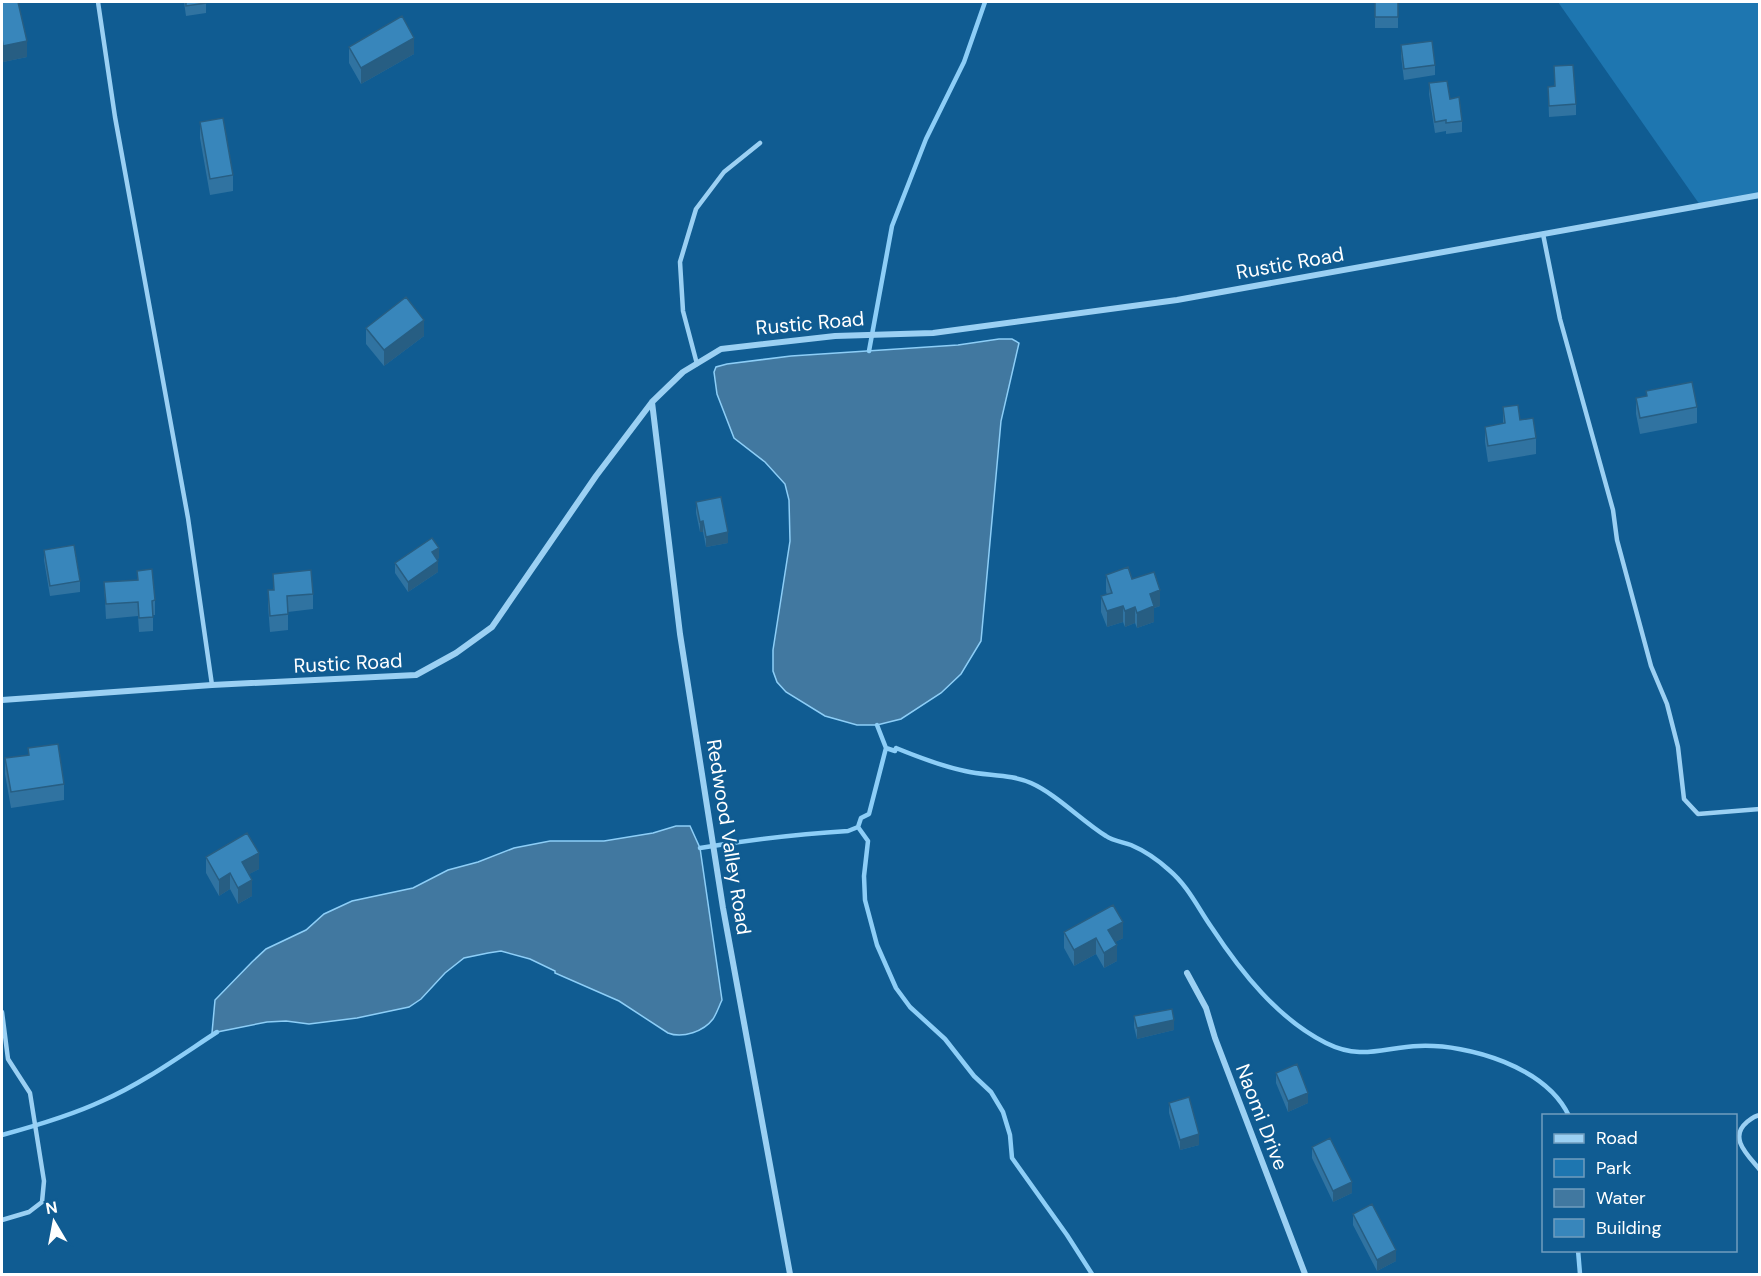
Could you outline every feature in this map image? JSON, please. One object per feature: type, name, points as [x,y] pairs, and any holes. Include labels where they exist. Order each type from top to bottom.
[{"type":"street","name":"Rustic Road","points":[[2,700],[416,675],[456,653],[492,627],[596,476],[652,402],[683,372],[721,349],[835,336],[933,333],[1177,300],[1760,195]]},
{"type":"street","name":"Redwood Valley Road","points":[[652,402],[680,634],[723,908],[790,1275]]},
{"type":"street","name":"Naomi Drive","points":[[1187,973],[1206,1008],[1215,1038],[1305,1275]]},
{"type":"lane","points":[[98,2],[115,117],[188,518],[212,686]]},
{"type":"lane","points":[[698,364],[683,310],[680,262],[696,209],[724,172],[760,143]]},
{"type":"lane","points":[[1543,234],[1560,319],[1614,510],[1617,540],[1651,666],[1667,704],[1676,736],[1684,799],[1698,814],[1760,809]]},
{"type":"lane","points":[[2,1012],[8,1059],[30,1093],[45,1181],[42,1202],[29,1212],[2,1220]]},
{"type":"lane","points":[[1760,1115],[1754,1116],[1743,1125],[1738,1138],[1742,1148],[1760,1170]]},
{"type":"green space","points":[[1558,2],[1759,2],[1759,195],[1700,205]]},
{"type":"water","points":[[1012,339],[1019,343],[1001,421],[981,641],[961,674],[941,693],[901,719],[877,725],[857,725],[825,716],[786,692],[777,682],[773,671],[773,650],[790,541],[789,500],[785,484],[765,462],[734,438],[717,394],[714,372],[716,367],[791,356],[958,345]]},
{"type":"water","points":[[676,826],[690,826],[700,848],[722,1000],[713,1019],[699,1030],[680,1035],[668,1033],[619,1001],[555,973],[530,959],[501,951],[464,958],[445,973],[421,999],[409,1007],[357,1018],[309,1024],[286,1021],[267,1022],[212,1033],[215,1000],[252,962],[266,949],[306,930],[324,914],[352,901],[413,888],[448,870],[478,862],[514,848],[550,841],[604,841],[653,833]]},
{"type":"building","points":[[2,2],[18,2],[27,41],[3,46]]},
{"type":"building","points":[[186,2],[206,2],[206,3],[186,6]]},
{"type":"building","points":[[1375,2],[1398,2],[1398,17],[1375,17]]},
{"type":"building","points":[[402,16],[414,38],[361,68],[349,47]]},
{"type":"building","points":[[1432,41],[1435,65],[1404,69],[1401,45]]},
{"type":"building","points":[[1573,65],[1576,104],[1549,106],[1548,87],[1555,86],[1554,66]]},
{"type":"building","points":[[1447,81],[1450,99],[1459,97],[1462,121],[1435,122],[1429,83]]},
{"type":"building","points":[[223,118],[233,175],[210,179],[200,122]]},
{"type":"building","points":[[406,297],[424,320],[384,350],[366,328]]},
{"type":"building","points":[[1692,382],[1697,407],[1640,418],[1636,398],[1647,396],[1646,391]]},
{"type":"building","points":[[1518,405],[1520,420],[1533,418],[1536,438],[1488,446],[1485,427],[1505,423],[1503,407]]},
{"type":"building","points":[[721,497],[728,532],[706,537],[696,502]]},
{"type":"building","points":[[432,538],[439,548],[432,552],[438,561],[408,582],[395,563]]},
{"type":"building","points":[[74,545],[80,581],[50,586],[44,550]]},
{"type":"building","points":[[1128,567],[1132,579],[1154,572],[1160,590],[1150,594],[1154,606],[1137,613],[1135,607],[1125,611],[1123,606],[1107,611],[1101,596],[1112,593],[1106,575]]},
{"type":"building","points":[[152,569],[155,600],[152,601],[153,617],[139,618],[138,602],[106,604],[104,582],[138,580],[137,571]]},
{"type":"building","points":[[311,570],[313,594],[287,596],[288,614],[270,616],[268,590],[274,590],[273,574]]},
{"type":"building","points":[[58,744],[64,784],[11,792],[5,758],[29,755],[28,748]]},
{"type":"building","points":[[247,833],[259,853],[242,862],[252,880],[238,888],[230,873],[219,880],[206,857]]},
{"type":"building","points":[[1113,905],[1123,922],[1108,930],[1117,945],[1104,953],[1096,938],[1074,950],[1064,932]]},
{"type":"building","points":[[1172,1009],[1174,1020],[1137,1028],[1134,1016]]},
{"type":"building","points":[[1297,1064],[1308,1093],[1288,1101],[1276,1073]]},
{"type":"building","points":[[1189,1097],[1199,1134],[1180,1140],[1169,1103]]},
{"type":"building","points":[[1330,1138],[1352,1182],[1333,1191],[1312,1147]]},
{"type":"building","points":[[1372,1204],[1396,1250],[1377,1260],[1353,1214]]},
{"type":"waterway","points":[[869,351],[892,226],[926,139],[964,62],[985,2]]},
{"type":"waterway","points":[[700,848],[848,831],[858,827],[861,818],[869,814],[886,748],[877,725]]},
{"type":"waterway","points":[[886,748],[895,751],[896,748],[956,769],[1015,778],[1031,783],[1050,794],[1109,838],[1131,845],[1151,856],[1182,883],[1235,961],[1276,1008],[1326,1043],[1362,1052],[1439,1046],[1482,1054],[1525,1072],[1543,1084],[1558,1099],[1568,1114]]},
{"type":"waterway","points":[[858,827],[868,841],[864,876],[865,900],[877,945],[896,988],[910,1007],[945,1039],[974,1076],[991,1092],[1003,1112],[1010,1135],[1012,1158],[1092,1274]]},
{"type":"waterway","points":[[2,1135],[65,1116],[117,1094],[161,1069],[217,1032]]},
{"type":"waterway","points":[[1578,1252],[1580,1274]]}]
